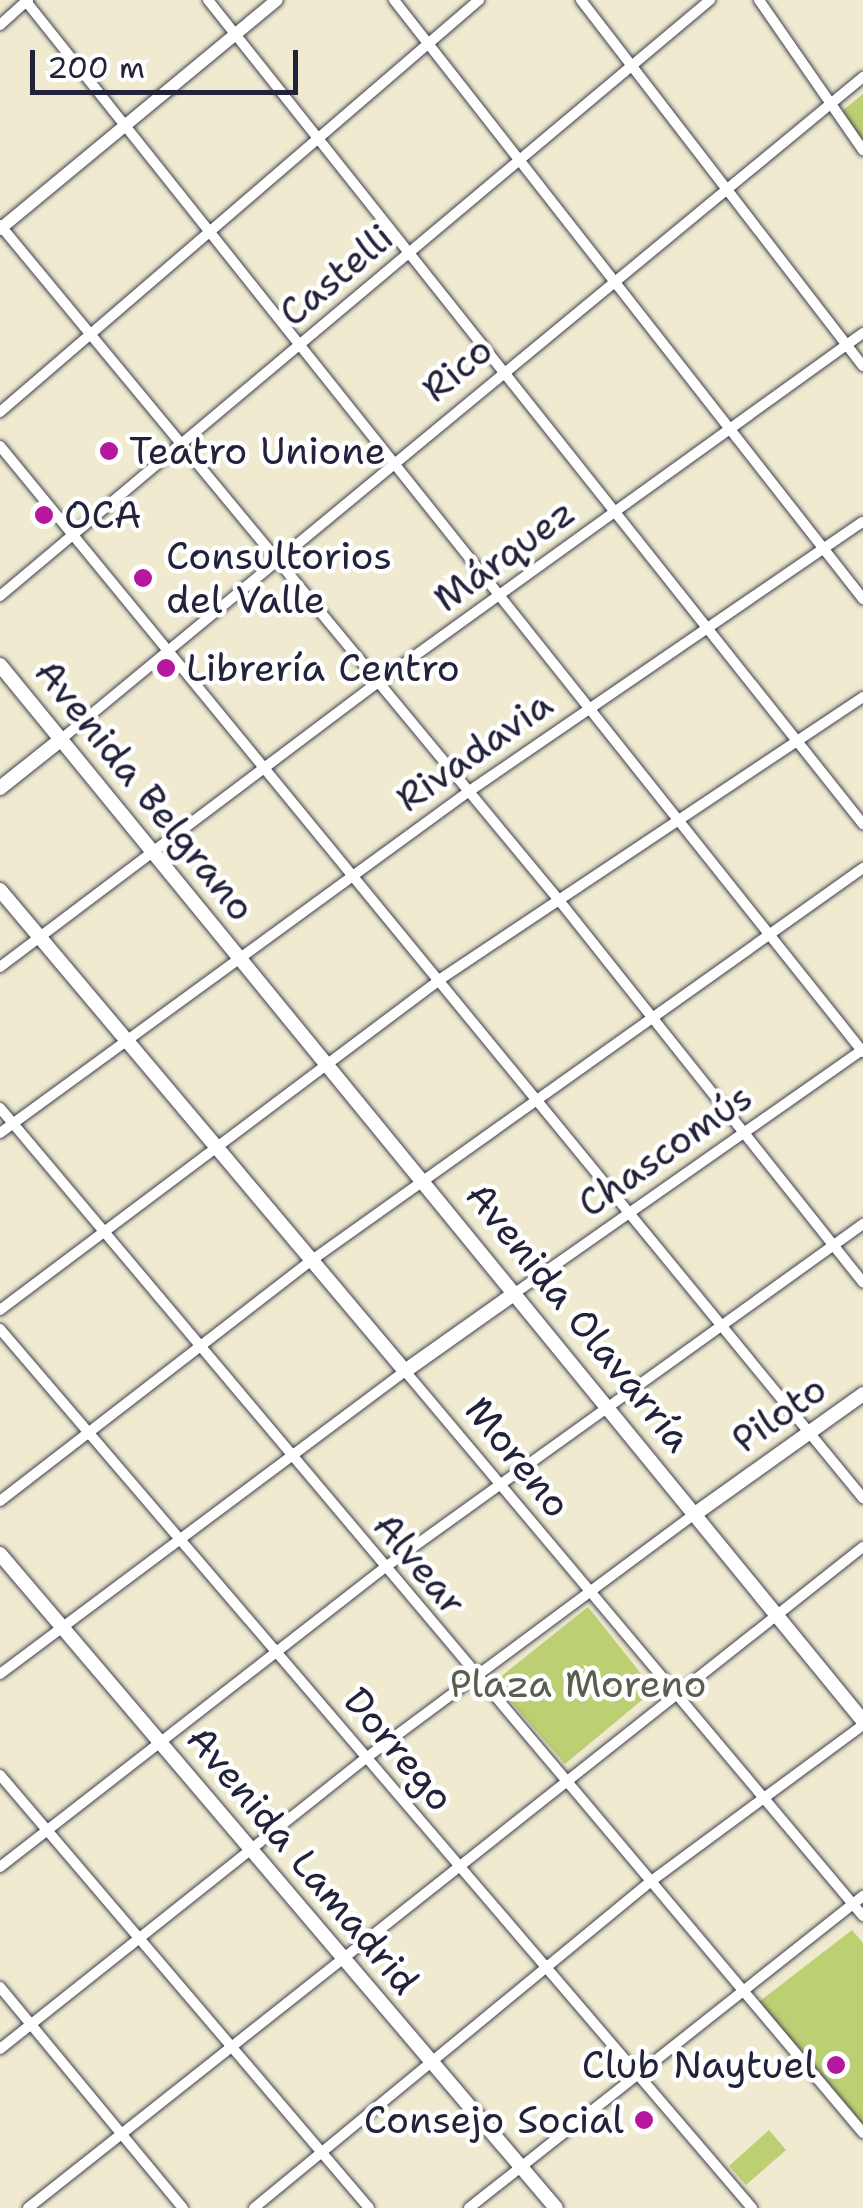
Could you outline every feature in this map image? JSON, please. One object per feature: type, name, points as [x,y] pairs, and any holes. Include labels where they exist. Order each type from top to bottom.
[{"type":"main road","name":"Avenida Belgrano","points":[[0,665],[240,956]]},
{"type":"main road","name":"Rico","points":[[0,788],[60,741]]},
{"type":"main road","name":"Moreno","points":[[0,890],[405,1371]]},
{"type":"main road","name":"Avenida Olavarría","points":[[240,956],[428,1181],[863,1723]]},
{"type":"main road","name":"Chascomús","points":[[405,1371],[515,1294]]},
{"type":"main road","name":"Piloto","points":[[696,1514],[863,1394]]},
{"type":"main road","name":"Avenida Lamadrid","points":[[0,1554],[556,2208]]},
{"type":"street","points":[[208,0],[863,824]]},
{"type":"street","points":[[277,0],[1,227],[558,899],[863,1282]]},
{"type":"street","points":[[394,0],[863,599]]},
{"type":"street","points":[[0,412],[479,0]]},
{"type":"street","points":[[581,0],[863,366]]},
{"type":"street","name":"Castelli","points":[[0,596],[710,0]]},
{"type":"street","points":[[759,0],[863,150]]},
{"type":"street","points":[[0,25],[26,1],[214,230],[862,1051]]},
{"type":"street","name":"Rico","points":[[60,741],[863,77]]},
{"type":"street","name":"Márquez","points":[[0,968],[377,683],[504,596],[727,426],[863,333]]},
{"type":"street","points":[[0,446],[442,978],[863,1498]]},
{"type":"street","name":"Rivadavia","points":[[0,1133],[125,1037],[468,792],[863,522]]},
{"type":"street","points":[[0,1310],[442,978],[863,696]]},
{"type":"street","points":[[0,1501],[312,1260],[863,868]]},
{"type":"street","name":"Chascomús","points":[[515,1294],[862,1051]]},
{"type":"street","name":"Alvear","points":[[0,1108],[863,2133]]},
{"type":"street","points":[[0,1866],[384,1568],[863,1224]]},
{"type":"street","name":"Dorrego","points":[[0,1330],[752,2208]]},
{"type":"street","points":[[0,1674],[405,1371]]},
{"type":"street","name":"Moreno","points":[[405,1371],[588,1594],[863,1916]]},
{"type":"street","name":"Piloto","points":[[0,2049],[366,1758],[696,1514]]},
{"type":"street","points":[[28,2208],[231,2051],[562,1779],[863,1547]]},
{"type":"street","points":[[254,2208],[650,1882],[863,1723]]},
{"type":"street","points":[[0,1775],[368,2208]]},
{"type":"street","points":[[469,2208],[740,1988],[863,1896]]},
{"type":"street","points":[[0,1988],[182,2208]]},
{"type":"green space","points":[[863,94],[863,141],[841,112]]},
{"type":"green space","name":"Plaza Moreno","points":[[588,1607],[654,1690],[565,1764],[494,1682]]},
{"type":"green space","name":"Club Naytuel","points":[[852,1930],[863,1943],[863,2126],[755,2005]]},
{"type":"green space","points":[[769,2130],[786,2150],[746,2185],[729,2166]]},
{"type":"place","name":"Teatro Unione","points":[[109,451]]},
{"type":"place","name":"OCA","points":[[44,515]]},
{"type":"place","name":"Consultorios del Valle","points":[[143,578]]},
{"type":"place","name":"Librería Centro","points":[[166,668]]},
{"type":"place","name":"Club Naytuel","points":[[836,2065]]},
{"type":"place","name":"Consejo Social","points":[[644,2120]]}]
